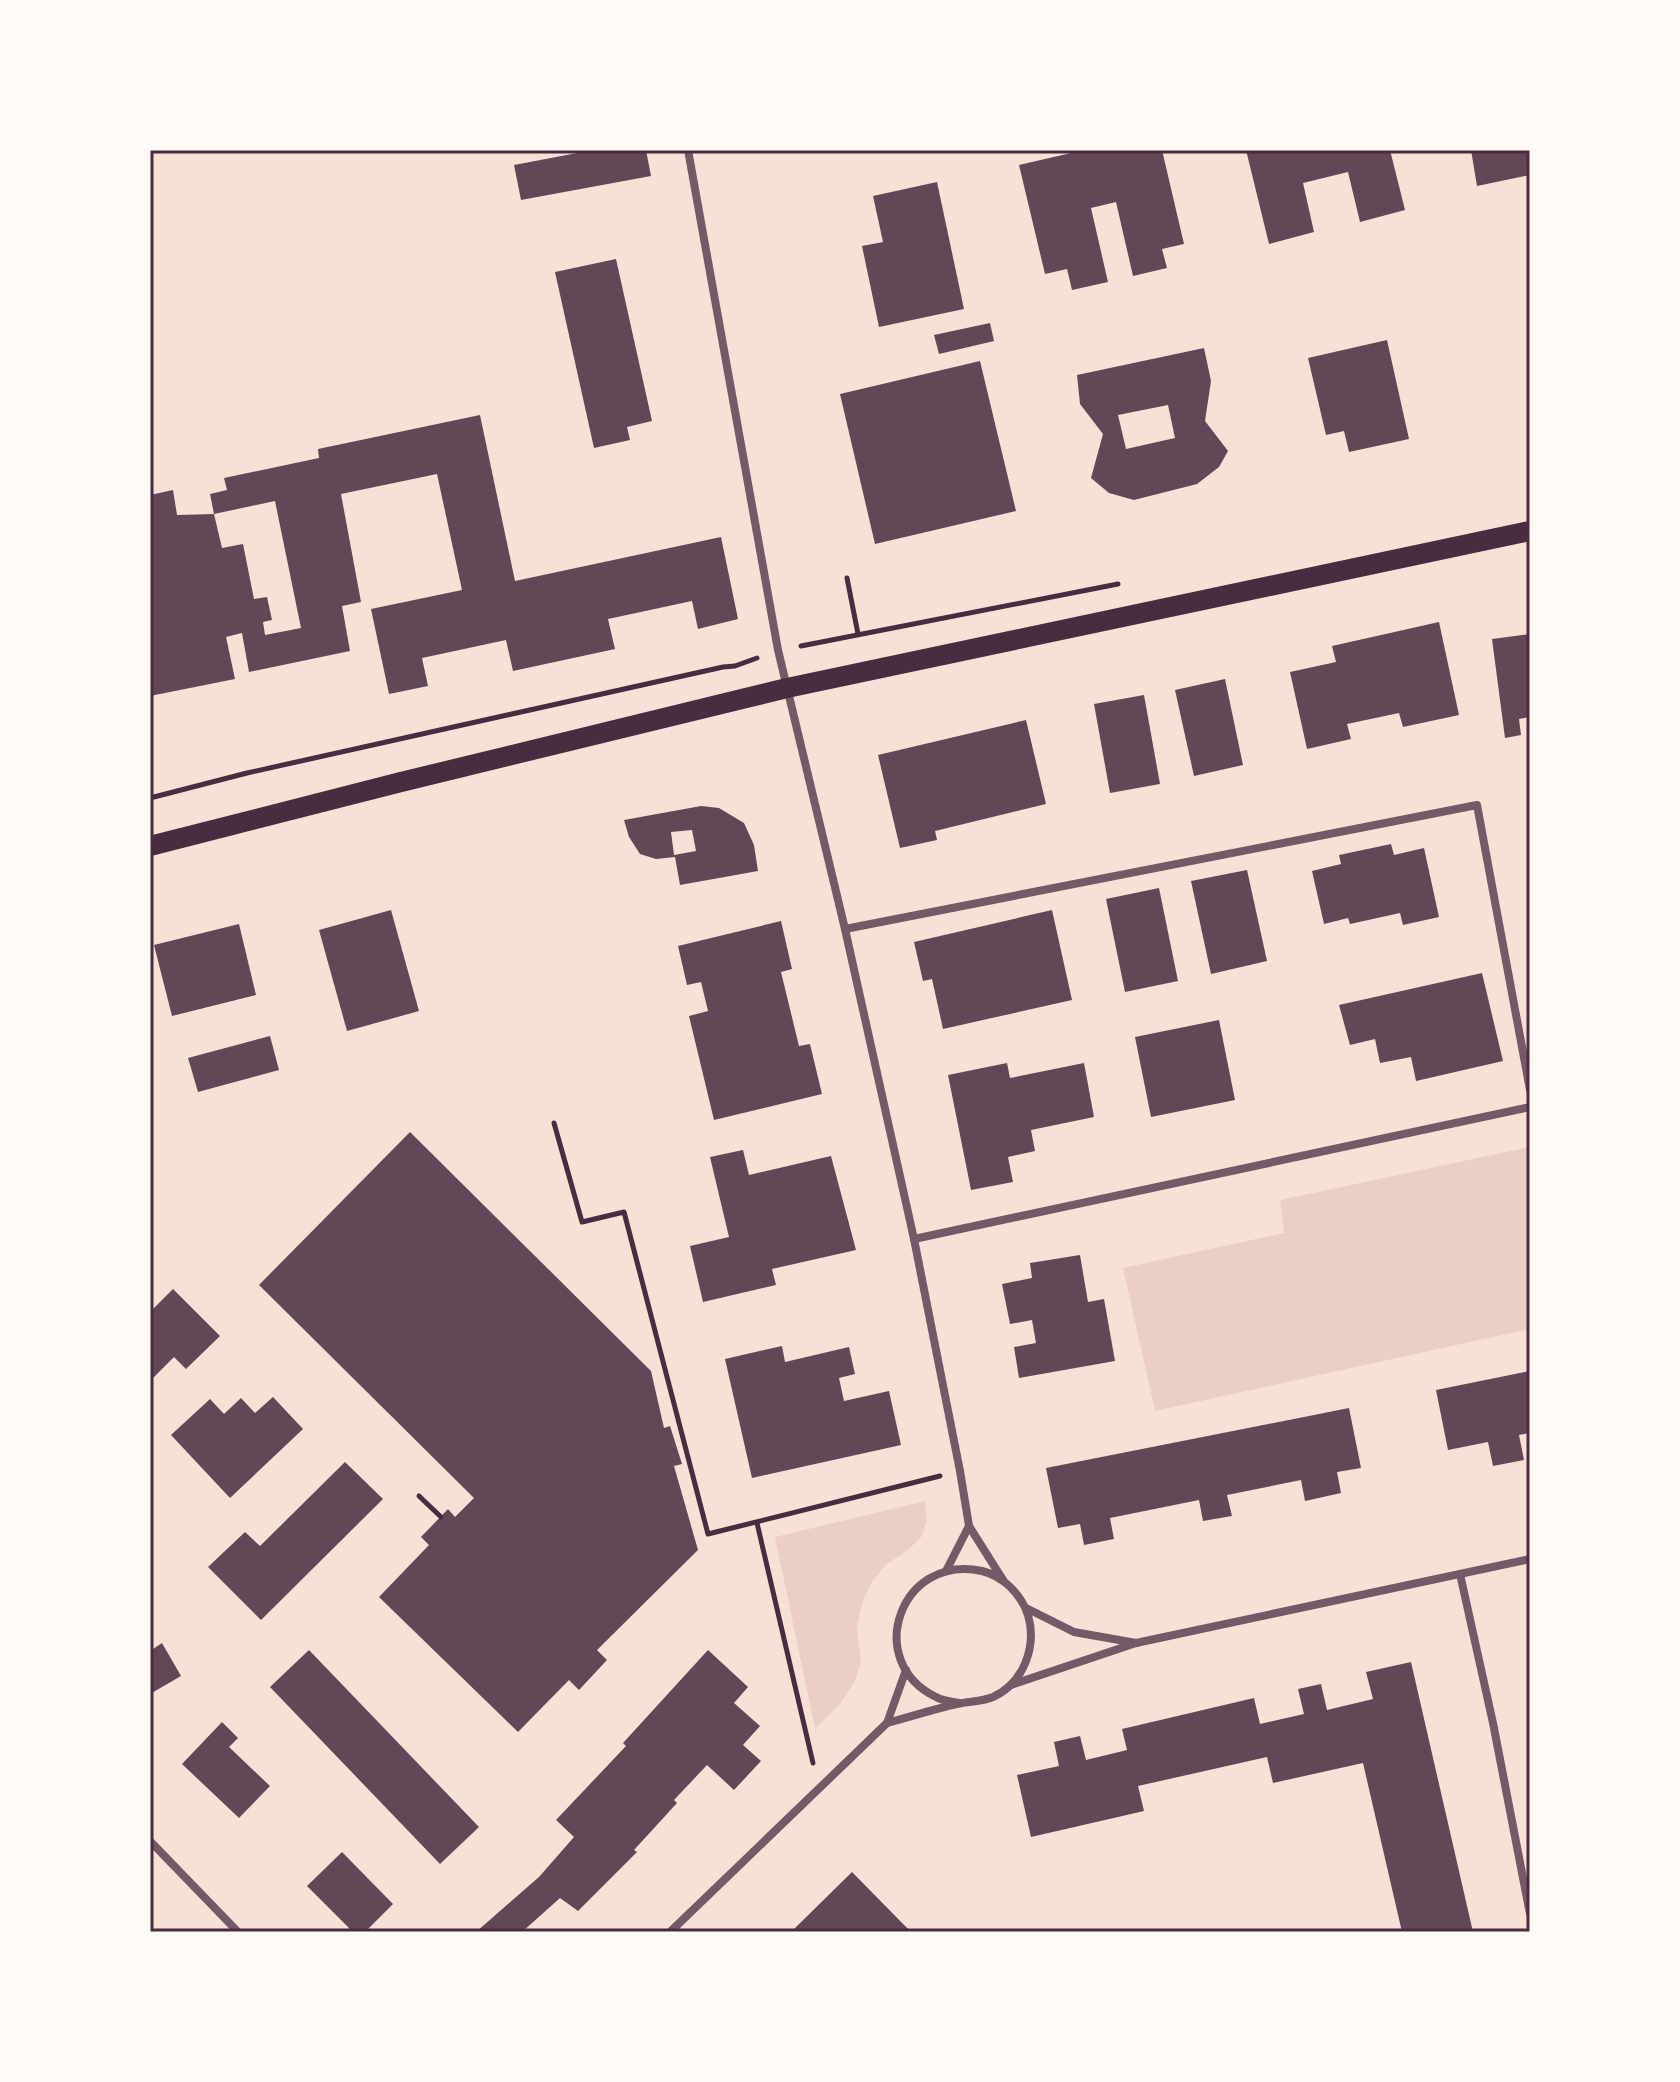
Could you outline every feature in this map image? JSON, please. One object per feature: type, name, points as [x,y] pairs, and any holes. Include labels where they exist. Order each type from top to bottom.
[{"type":"main road","points":[[150,846],[787,688],[1530,531]]},
{"type":"street","points":[[688,150],[778,650],[845,929],[914,1239],[969,1526],[1003,1580],[1026,1608],[1031,1628],[1030,1649],[1024,1668],[1011,1685],[996,1696],[887,1723]]},
{"type":"street","points":[[845,929],[1477,805],[1530,1090]]},
{"type":"street","points":[[914,1239],[1530,1107]]},
{"type":"street","points":[[946,1571],[969,1526]]},
{"type":"street","points":[[1011,1685],[1136,1643],[1530,1559]]},
{"type":"street","points":[[960,1703],[938,1699],[920,1687],[906,1670],[898,1651],[896,1630],[901,1610],[912,1593],[927,1579],[946,1571],[966,1568],[1003,1580]]},
{"type":"street","points":[[1460,1574],[1530,1914]]},
{"type":"street","points":[[1026,1608],[1074,1632],[1136,1643]]},
{"type":"street","points":[[670,1932],[887,1723],[906,1670]]},
{"type":"street","points":[[150,1841],[238,1932]]},
{"type":"path","points":[[847,578],[858,634]]},
{"type":"path","points":[[805,645],[1121,583]]},
{"type":"path","points":[[150,798],[332,753],[735,666]]},
{"type":"path","points":[[554,1123],[582,1222],[624,1212],[708,1534],[960,1471]]},
{"type":"path","points":[[419,1496],[441,1517]]},
{"type":"path","points":[[757,1523],[820,1790]]},
{"type":"shaded area","points":[[1530,1147],[1530,1329],[1155,1411],[1123,1268],[1284,1233],[1280,1200]]},
{"type":"shaded area","points":[[925,1501],[927,1520],[922,1536],[887,1564],[873,1580],[863,1600],[857,1626],[861,1662],[855,1681],[840,1704],[815,1729],[775,1537]]},
{"type":"building","points":[[593,150],[646,150],[651,176],[521,200],[514,165]]},
{"type":"building","points":[[1084,150],[1162,150],[1184,244],[1162,249],[1167,268],[1133,276],[1116,202],[1091,208],[1108,282],[1072,290],[1067,269],[1045,274],[1019,165]]},
{"type":"building","points":[[1246,150],[1390,150],[1405,210],[1360,222],[1348,172],[1303,183],[1314,232],[1269,244]]},
{"type":"building","points":[[1471,150],[1530,150],[1530,175],[1477,186]]},
{"type":"building","points":[[937,182],[964,309],[879,327],[862,246],[883,242],[873,196]]},
{"type":"building","points":[[616,259],[652,421],[627,427],[630,440],[594,448],[555,272]]},
{"type":"building","points":[[990,323],[994,341],[939,354],[934,335]]},
{"type":"building","points":[[1387,340],[1409,439],[1349,452],[1344,431],[1326,435],[1308,358]]},
{"type":"building","points":[[1204,348],[1211,381],[1205,421],[1228,451],[1219,467],[1197,484],[1134,500],[1109,493],[1091,478],[1103,434],[1080,404],[1077,375]],"holes":[[[1168,405],[1175,438],[1126,449],[1118,415]]]},
{"type":"building","points":[[980,361],[1016,511],[875,544],[840,394]]},
{"type":"building","points":[[480,415],[515,581],[721,537],[738,619],[698,629],[692,601],[608,619],[615,649],[513,671],[506,640],[422,658],[428,686],[389,694],[371,609],[462,590],[437,474],[341,494],[361,602],[342,606],[350,651],[249,672],[242,633],[226,637],[235,679],[150,696],[150,495],[173,490],[177,515],[214,514],[210,494],[227,490],[224,478],[319,458],[318,449]],"holes":[[[275,501],[301,628],[265,635],[263,622],[272,620],[267,597],[254,599],[243,544],[222,548],[214,514]]]},
{"type":"building","points":[[1439,622],[1459,715],[1403,727],[1399,713],[1347,724],[1351,739],[1307,749],[1290,672],[1336,662],[1332,646]]},
{"type":"building","points":[[1530,634],[1530,717],[1519,719],[1521,735],[1505,738],[1492,639]]},
{"type":"building","points":[[1225,679],[1243,765],[1194,776],[1175,690]]},
{"type":"building","points":[[1144,695],[1160,784],[1110,793],[1094,704]]},
{"type":"building","points":[[1026,720],[1046,804],[935,831],[937,840],[900,848],[878,755]]},
{"type":"building","points":[[701,806],[719,808],[744,823],[754,845],[758,871],[680,885],[675,857],[656,859],[640,854],[629,837],[624,820]],"holes":[[[692,830],[696,851],[674,855],[671,832]]]},
{"type":"building","points":[[1391,844],[1394,855],[1424,848],[1439,917],[1403,925],[1400,913],[1350,924],[1348,918],[1324,924],[1312,871],[1341,864],[1339,855]]},
{"type":"building","points":[[1247,870],[1267,961],[1211,974],[1191,881]]},
{"type":"building","points":[[1159,888],[1178,981],[1125,992],[1106,899]]},
{"type":"building","points":[[391,910],[419,1011],[347,1031],[319,930]]},
{"type":"building","points":[[1052,910],[1072,1000],[943,1029],[932,979],[923,981],[914,942]]},
{"type":"building","points":[[781,921],[792,969],[781,972],[799,1046],[810,1044],[822,1094],[714,1120],[689,1016],[708,1011],[701,982],[687,985],[678,946]]},
{"type":"building","points":[[239,924],[256,995],[172,1016],[154,945]]},
{"type":"building","points":[[1482,973],[1503,1061],[1416,1081],[1411,1057],[1380,1063],[1375,1039],[1350,1045],[1339,1005]]},
{"type":"building","points":[[1219,1020],[1235,1100],[1151,1117],[1135,1037]]},
{"type":"building","points":[[270,1036],[279,1070],[198,1092],[188,1058]]},
{"type":"building","points":[[1007,1063],[1010,1078],[1084,1063],[1094,1117],[1031,1130],[1035,1151],[1008,1157],[1013,1182],[971,1190],[948,1075]]},
{"type":"building","points":[[410,1132],[651,1371],[664,1428],[670,1426],[682,1464],[674,1466],[698,1550],[597,1650],[607,1660],[579,1690],[569,1680],[518,1732],[379,1597],[429,1545],[421,1537],[448,1509],[455,1517],[474,1498],[259,1285]]},
{"type":"building","points":[[743,1150],[749,1175],[831,1156],[856,1250],[772,1269],[776,1285],[703,1302],[690,1246],[729,1237],[710,1157]]},
{"type":"building","points":[[1080,1255],[1088,1302],[1104,1299],[1115,1361],[1019,1378],[1014,1347],[1036,1343],[1032,1320],[1010,1324],[1002,1284],[1032,1278],[1030,1263]]},
{"type":"building","points":[[173,1289],[220,1336],[186,1369],[174,1357],[152,1379],[150,1312]]},
{"type":"building","points":[[782,1346],[785,1362],[849,1347],[855,1374],[839,1378],[844,1401],[889,1391],[901,1445],[752,1478],[725,1359]]},
{"type":"building","points":[[1530,1371],[1530,1433],[1519,1435],[1524,1460],[1493,1466],[1488,1442],[1448,1450],[1436,1390]]},
{"type":"building","points":[[273,1397],[303,1429],[230,1498],[171,1435],[210,1399],[224,1414],[241,1398],[255,1413]]},
{"type":"building","points":[[1349,1408],[1361,1468],[1337,1472],[1341,1493],[1305,1501],[1301,1480],[1227,1495],[1232,1516],[1203,1521],[1199,1500],[1110,1518],[1114,1539],[1084,1545],[1080,1524],[1058,1528],[1046,1468]]},
{"type":"building","points":[[345,1462],[383,1499],[261,1620],[208,1567],[245,1532],[260,1546]]},
{"type":"building","points":[[162,1643],[181,1676],[150,1694],[150,1651]]},
{"type":"building","points":[[309,1650],[479,1827],[440,1864],[270,1687]]},
{"type":"building","points":[[708,1650],[748,1687],[734,1703],[760,1726],[743,1745],[761,1761],[734,1790],[707,1765],[674,1800],[677,1803],[634,1850],[637,1852],[578,1911],[560,1898],[522,1932],[476,1932],[539,1877],[574,1837],[556,1820],[626,1746],[623,1743]]},
{"type":"building","points":[[1411,1662],[1473,1932],[1402,1932],[1363,1763],[1273,1783],[1267,1757],[1138,1786],[1144,1811],[1031,1837],[1017,1775],[1059,1766],[1054,1742],[1080,1736],[1086,1760],[1127,1750],[1122,1729],[1254,1698],[1260,1724],[1304,1714],[1298,1689],[1321,1684],[1327,1710],[1373,1699],[1366,1672]]},
{"type":"building","points":[[222,1722],[238,1738],[229,1747],[270,1786],[239,1818],[182,1764]]},
{"type":"building","points":[[342,1852],[393,1904],[365,1932],[353,1932],[307,1886]]},
{"type":"building","points":[[852,1872],[911,1932],[791,1932]]}]
